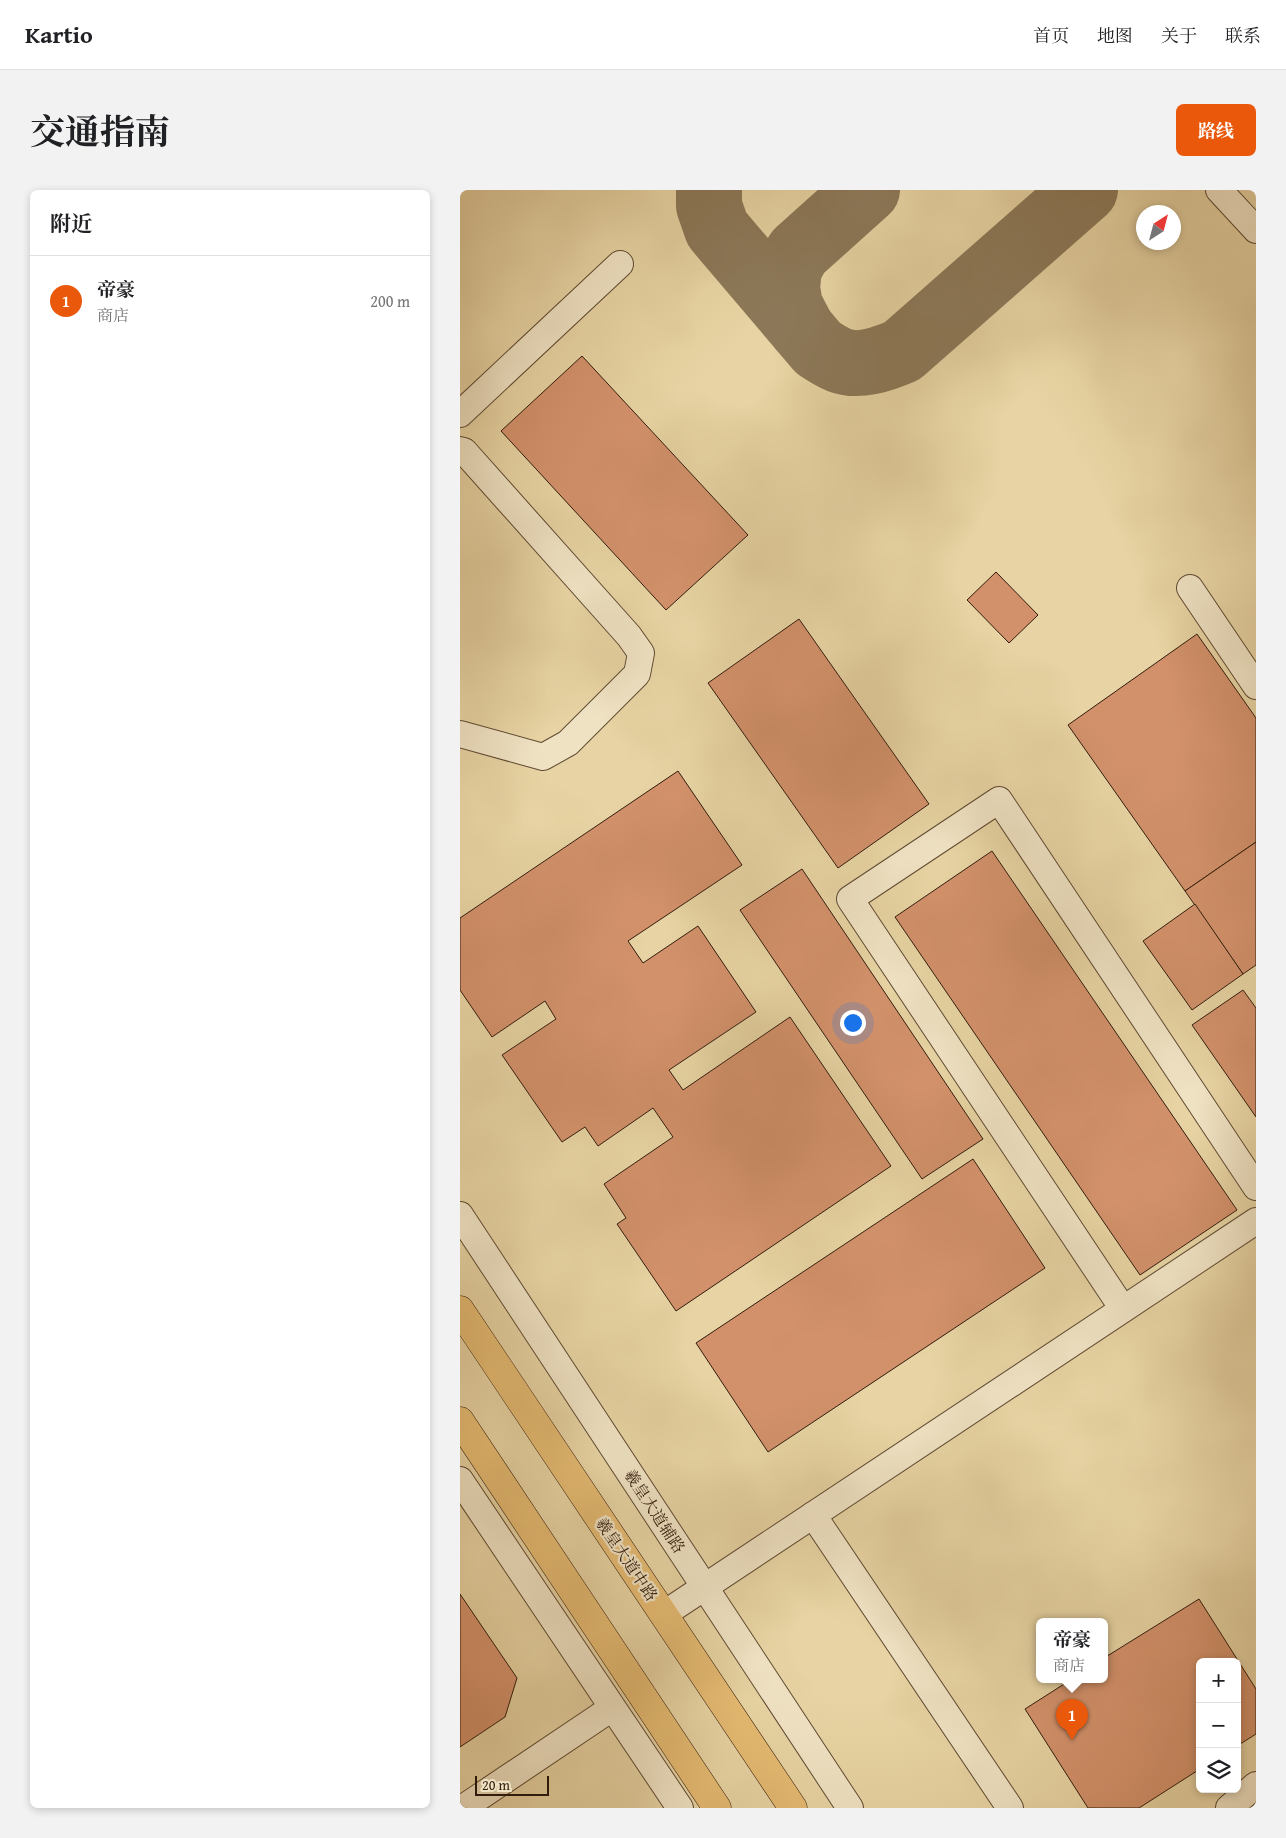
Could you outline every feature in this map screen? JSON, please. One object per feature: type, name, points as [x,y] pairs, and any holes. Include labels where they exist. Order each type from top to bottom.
[{"type":"main road","name":"羲皇大道中路","points":[[460,1310],[794,1808]]},
{"type":"main road","points":[[460,1421],[716,1808]]},
{"type":"street","points":[[1219,190],[1256,230]]},
{"type":"street","points":[[460,414],[620,264]]},
{"type":"street","points":[[460,734],[544,758],[568,743],[637,674],[641,653],[630,636],[461,449]]},
{"type":"street","points":[[1190,588],[1256,686]]},
{"type":"street","points":[[1123,1309],[850,899],[999,800],[1256,1187]]},
{"type":"street","name":"羲皇大道辅路","points":[[460,1215],[850,1808]]},
{"type":"street","points":[[664,1614],[812,1514],[1256,1222]]},
{"type":"street","points":[[460,1480],[680,1808]]},
{"type":"street","points":[[812,1514],[1010,1808]]},
{"type":"street","points":[[463,1808],[612,1708]]},
{"type":"street","points":[[1230,1808],[1256,1785]]},
{"type":"building","points":[[582,356],[748,535],[666,610],[501,431]]},
{"type":"building","points":[[996,572],[1038,615],[1009,643],[967,600]]},
{"type":"building","points":[[799,619],[929,804],[838,868],[708,683]]},
{"type":"building","points":[[1197,634],[1256,718],[1256,842],[1185,891],[1068,725]]},
{"type":"building","points":[[678,771],[742,865],[628,941],[643,963],[698,926],[756,1012],[669,1070],[683,1090],[790,1017],[891,1166],[676,1311],[617,1224],[626,1218],[604,1184],[673,1137],[653,1108],[598,1146],[585,1127],[562,1142],[502,1055],[556,1019],[545,1001],[492,1037],[460,990],[460,918]]},
{"type":"building","points":[[1256,842],[1256,965],[1243,974],[1185,891]]},
{"type":"building","points":[[992,851],[1237,1210],[1140,1275],[895,917]]},
{"type":"building","points":[[802,869],[983,1139],[922,1179],[740,910]]},
{"type":"building","points":[[1195,904],[1243,974],[1192,1010],[1143,941]]},
{"type":"building","points":[[1243,990],[1256,1008],[1256,1117],[1192,1025]]},
{"type":"building","points":[[973,1159],[1045,1268],[768,1452],[696,1343]]},
{"type":"building","points":[[460,1594],[517,1678],[505,1717],[460,1747]]},
{"type":"building","points":[[1199,1599],[1236,1658],[1196,1658],[1196,1772],[1139,1808],[1088,1808],[1025,1709],[1066,1683],[1108,1683],[1108,1656]]},
{"type":"building","points":[[1241,1665],[1256,1689],[1256,1734],[1241,1743]]},
{"type":"taxiway","points":[[709,190],[709,206],[717,229],[818,348],[839,360],[855,363],[879,359],[902,351],[1085,190]]},
{"type":"taxiway","points":[[802,329],[790,306],[787,288],[789,268],[798,252],[867,190]]},
{"type":"place","name":"帝豪","points":[[1072,1740]]}]
